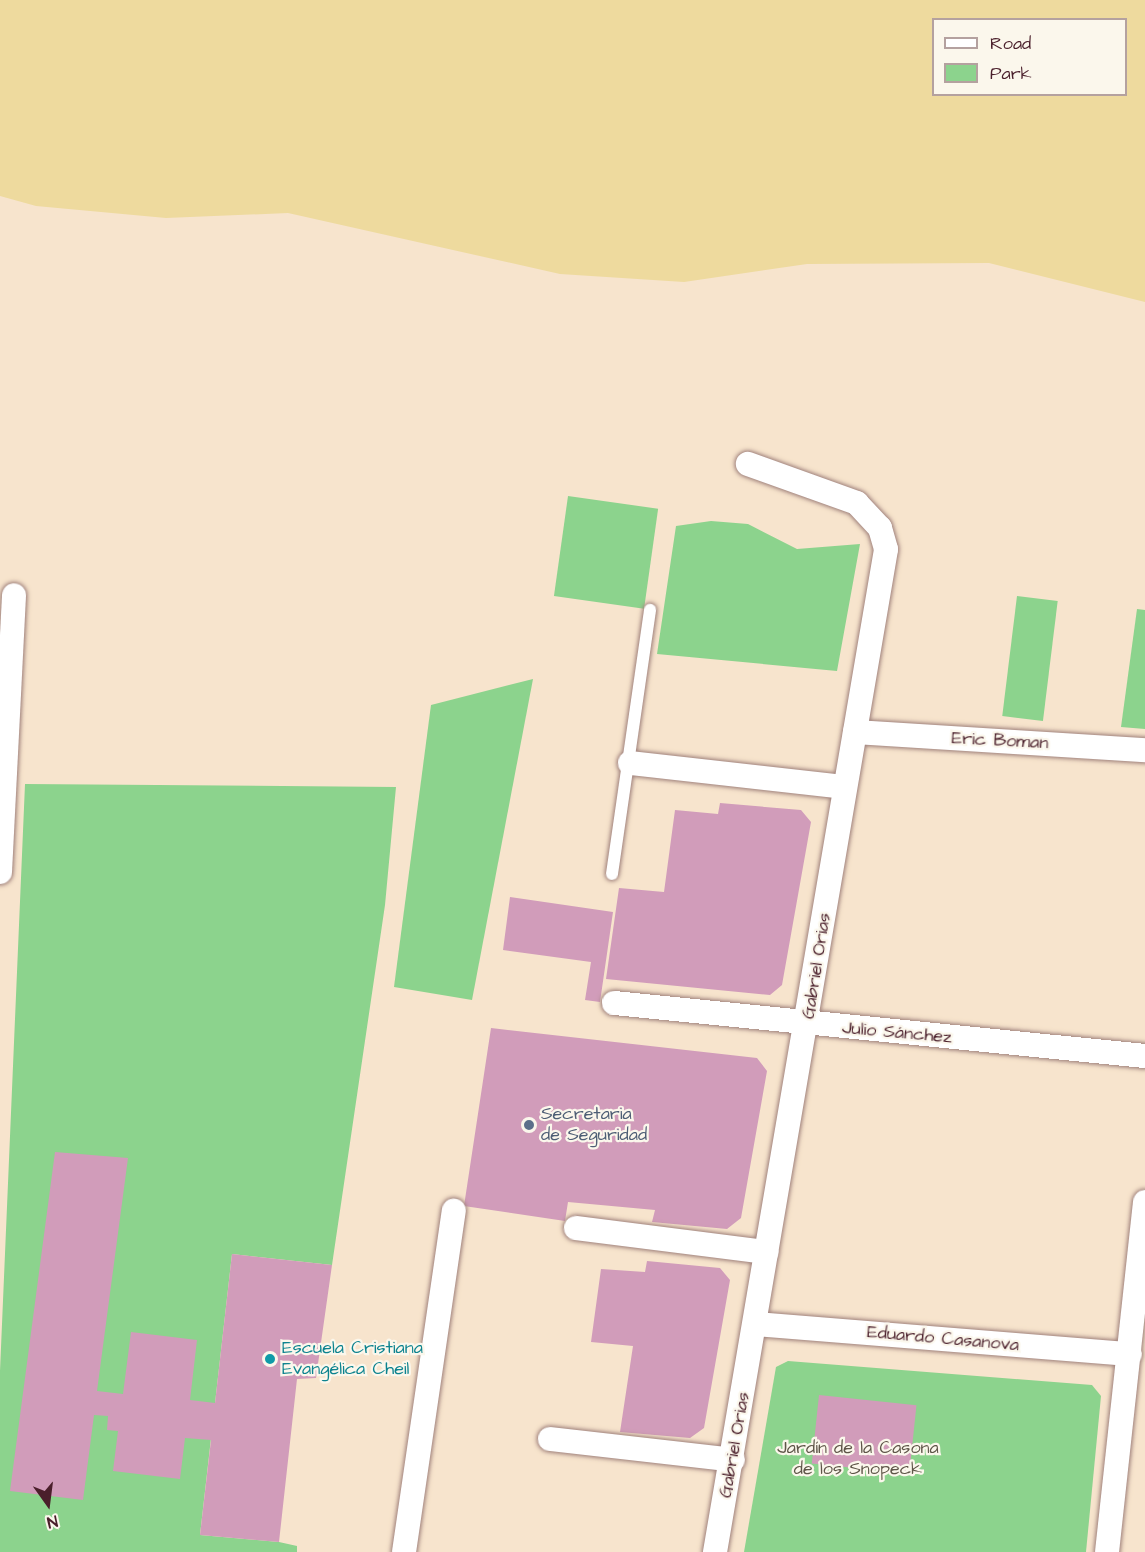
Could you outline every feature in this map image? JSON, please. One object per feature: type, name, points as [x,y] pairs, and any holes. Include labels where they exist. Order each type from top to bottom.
[{"type":"street","name":"Gabriel Orias","points":[[715,1552],[733,1460],[766,1252],[807,1024],[886,549],[880,528],[857,503],[748,464]]},
{"type":"street","points":[[0,872],[14,595]]},
{"type":"street","name":"Eric Boman","points":[[855,732],[1145,750]]},
{"type":"street","points":[[630,763],[845,787]]},
{"type":"street","name":"Julio Sánchez","points":[[614,1003],[1145,1056]]},
{"type":"street","points":[[1107,1552],[1145,1202]]},
{"type":"street","points":[[404,1552],[454,1211]]},
{"type":"street","points":[[576,1228],[766,1252]]},
{"type":"street","name":"Eduardo Casanova","points":[[755,1323],[1130,1354]]},
{"type":"street","points":[[550,1439],[733,1460]]},
{"type":"lane","points":[[612,874],[630,763],[650,610]]},
{"type":"green space","points":[[568,496],[658,509],[644,609],[554,596]]},
{"type":"green space","points":[[711,521],[748,524],[797,549],[860,544],[837,671],[657,654],[676,526]]},
{"type":"green space","points":[[1017,596],[1058,601],[1043,721],[1002,716]]},
{"type":"green space","points":[[1137,609],[1145,610],[1145,729],[1121,727]]},
{"type":"green space","points":[[533,679],[472,1000],[394,987],[431,705]]},
{"type":"green space","points":[[25,784],[396,787],[385,905],[332,1265],[232,1254],[200,1535],[279,1542],[297,1546],[297,1552],[0,1552],[0,1371]]},
{"type":"green space","name":"Jardín de la Casona de los Snopeck","points":[[788,1361],[1092,1385],[1101,1396],[1086,1552],[744,1552],[776,1367]]},
{"type":"sand","points":[[0,0],[1145,0],[1145,302],[989,263],[807,264],[684,282],[560,274],[288,213],[166,218],[36,206],[0,196]]},
{"type":"building","points":[[720,803],[801,810],[811,822],[782,985],[770,995],[606,979],[619,888],[664,892],[675,810],[718,814]]},
{"type":"building","points":[[510,897],[613,912],[600,1002],[585,1000],[591,962],[503,950]]},
{"type":"building","points":[[491,1028],[757,1058],[767,1071],[741,1218],[727,1229],[652,1222],[655,1210],[568,1202],[565,1221],[464,1206]]},
{"type":"building","name":"Escuela Cristiana Evangélica Cheil","points":[[55,1152],[128,1158],[97,1391],[123,1394],[131,1332],[197,1340],[190,1400],[215,1403],[232,1254],[332,1265],[316,1378],[297,1379],[279,1542],[200,1535],[211,1440],[185,1438],[180,1479],[113,1471],[118,1431],[107,1430],[108,1416],[94,1415],[83,1500],[10,1491]]},
{"type":"building","points":[[647,1261],[720,1268],[730,1280],[704,1428],[690,1438],[620,1432],[633,1346],[591,1342],[601,1269],[645,1272]]},
{"type":"building","points":[[819,1395],[916,1405],[909,1474],[812,1464]]},
{"type":"place","name":"Secretaria de Seguridad","points":[[529,1125]]},
{"type":"place","name":"Escuela Cristiana Evangélica Cheil","points":[[270,1359]]}]
